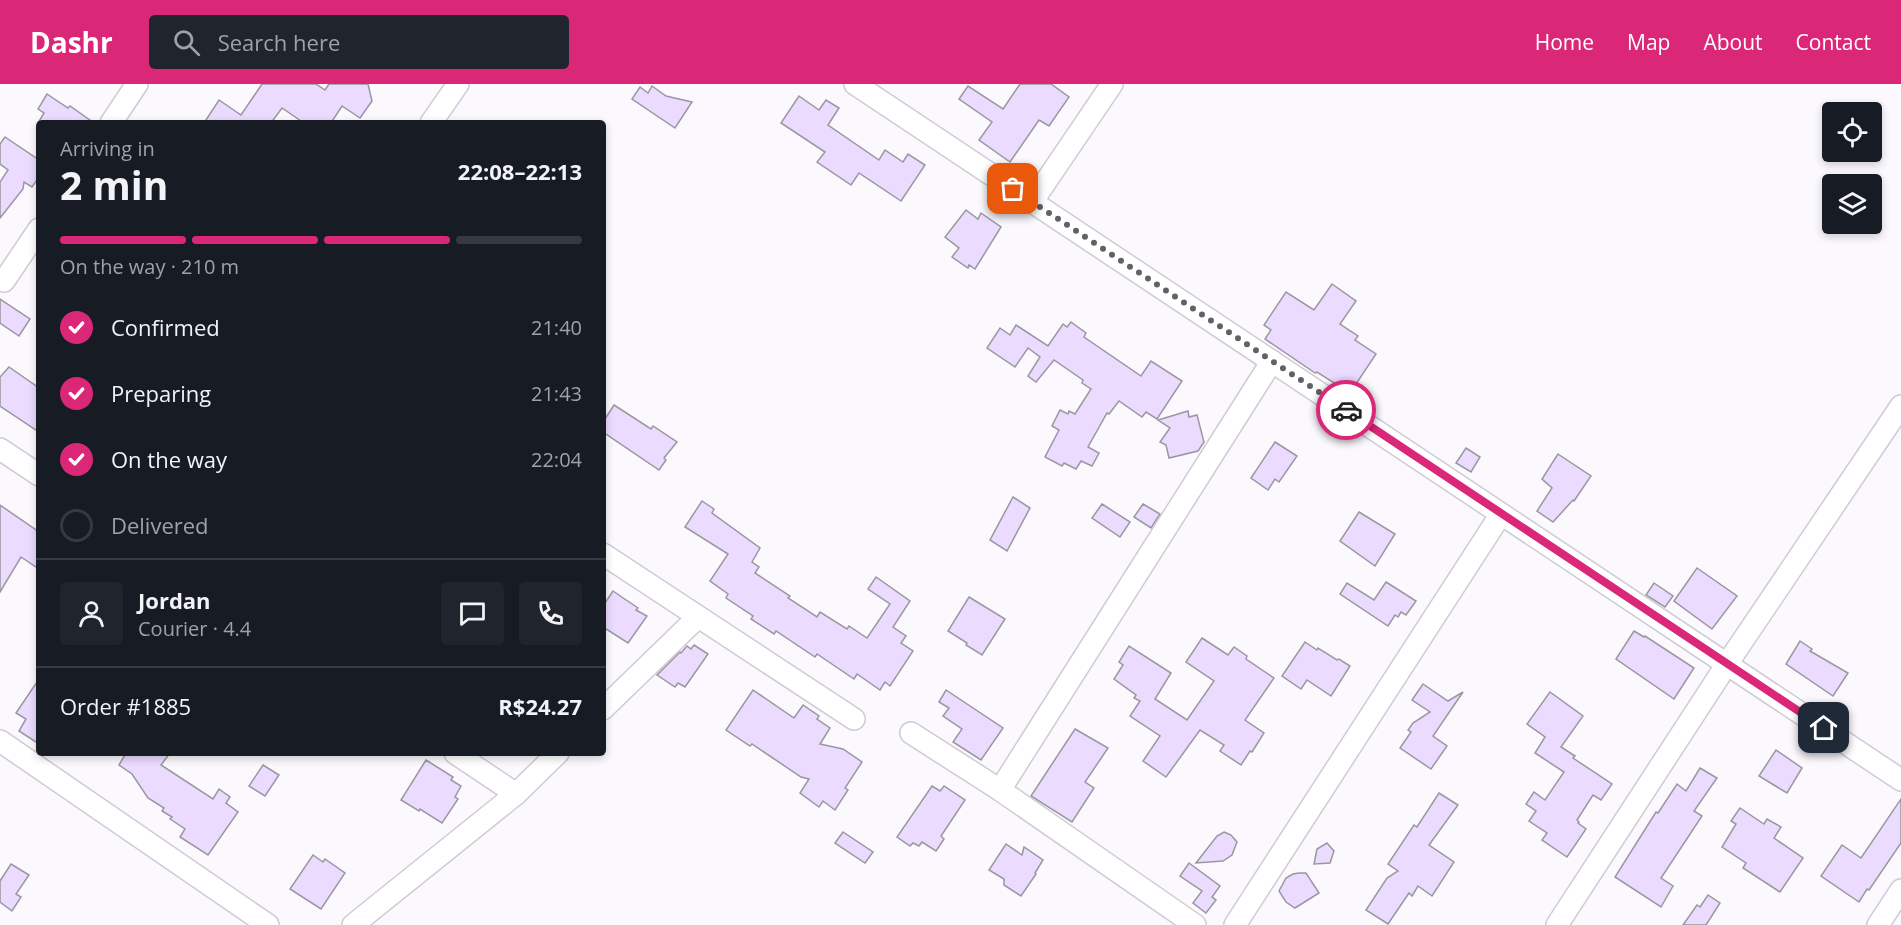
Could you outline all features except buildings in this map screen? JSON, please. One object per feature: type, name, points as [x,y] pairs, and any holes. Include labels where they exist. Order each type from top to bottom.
[{"type":"street","points":[[113,120],[137,84]]},
{"type":"street","points":[[434,120],[458,84]]},
{"type":"street","points":[[855,84],[1901,780]]},
{"type":"street","points":[[1032,202],[1112,84]]},
{"type":"street","points":[[4,281],[36,233]]},
{"type":"street","points":[[1000,790],[1272,362]]},
{"type":"street","points":[[1557,925],[1727,664],[1901,406]]},
{"type":"street","points":[[0,449],[36,473]]},
{"type":"street","points":[[1235,925],[1501,514]]},
{"type":"street","points":[[606,556],[854,719]]},
{"type":"street","points":[[606,706],[698,617]]},
{"type":"street","points":[[911,733],[1000,790],[1195,925]]},
{"type":"street","points":[[0,741],[268,925]]},
{"type":"street","points":[[459,756],[516,794]]},
{"type":"street","points":[[353,925],[516,794],[555,756]]},
{"type":"street","points":[[1878,925],[1901,890]]},
{"type":"way so far","points":[[1013,189],[1346,410]]},
{"type":"route","points":[[1346,410],[1824,728]]}]
